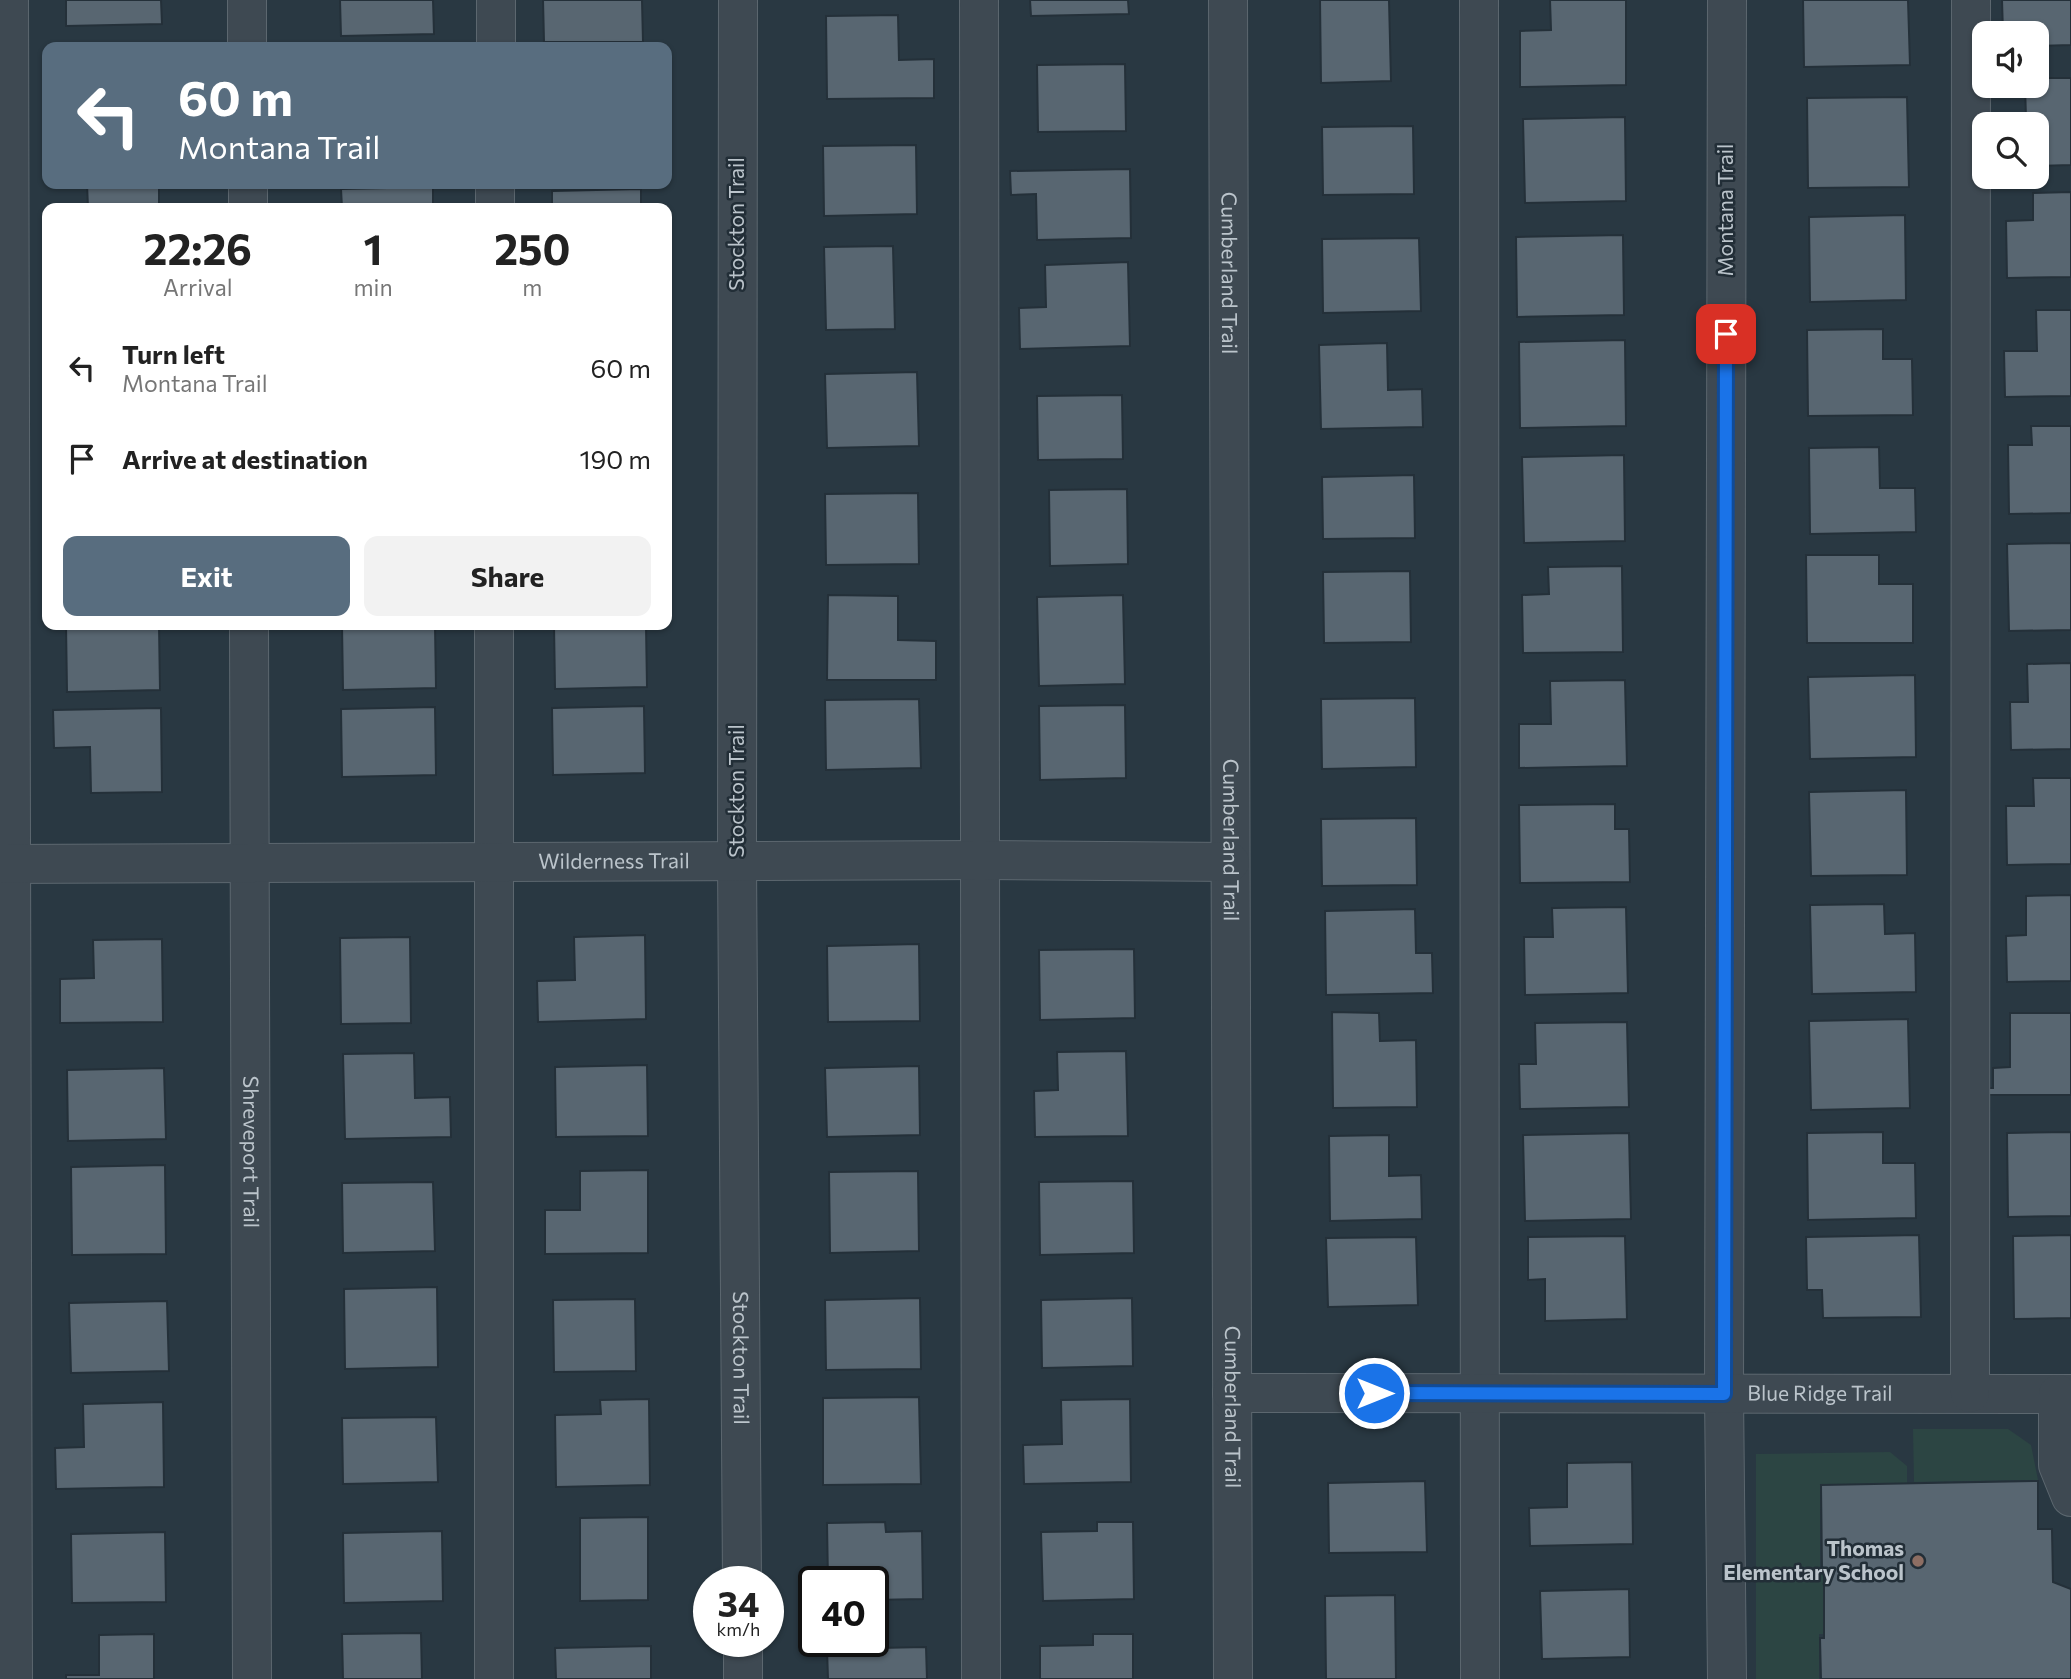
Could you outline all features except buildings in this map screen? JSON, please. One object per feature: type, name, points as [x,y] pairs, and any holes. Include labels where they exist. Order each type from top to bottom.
[{"type":"street","points":[[9,0],[6,864],[13,1679]]},
{"type":"street","points":[[247,0],[247,42]]},
{"type":"street","points":[[495,42],[496,0]]},
{"type":"street","name":"Stockton Trail","points":[[737,0],[737,862],[742,1566]]},
{"type":"street","points":[[979,0],[981,1679]]},
{"type":"street","name":"Cumberland Trail","points":[[1228,0],[1233,1679]]},
{"type":"street","points":[[1479,0],[1480,1679]]},
{"type":"street","name":"Montana Trail","points":[[1727,0],[1724,1394],[1727,1679]]},
{"type":"street","points":[[1970,1393],[1971,0]]},
{"type":"street","name":"Shreveport Trail","points":[[249,630],[252,1679]]},
{"type":"street","points":[[494,630],[494,1679]]},
{"type":"street","name":"Wilderness Trail","points":[[6,864],[981,860],[1230,862]]},
{"type":"street","name":"Blue Ridge Trail","points":[[1232,1393],[2065,1394]]},
{"type":"street","points":[[2065,1394],[2059,1465],[2071,1497]]},
{"type":"street","points":[[743,1657],[743,1679]]},
{"type":"green space","points":[[1913,1429],[2008,1429],[2031,1445],[2038,1480],[1914,1482]]},
{"type":"green space","points":[[1890,1452],[1907,1466],[1907,1483],[1820,1485],[1820,1570],[1824,1570],[1819,1679],[1756,1679],[1756,1454]]},
{"type":"place","name":"Thomas Elementary School","points":[[1918,1561]]},
{"type":"route","points":[[1374,1393],[1724,1394],[1726,334]]}]
